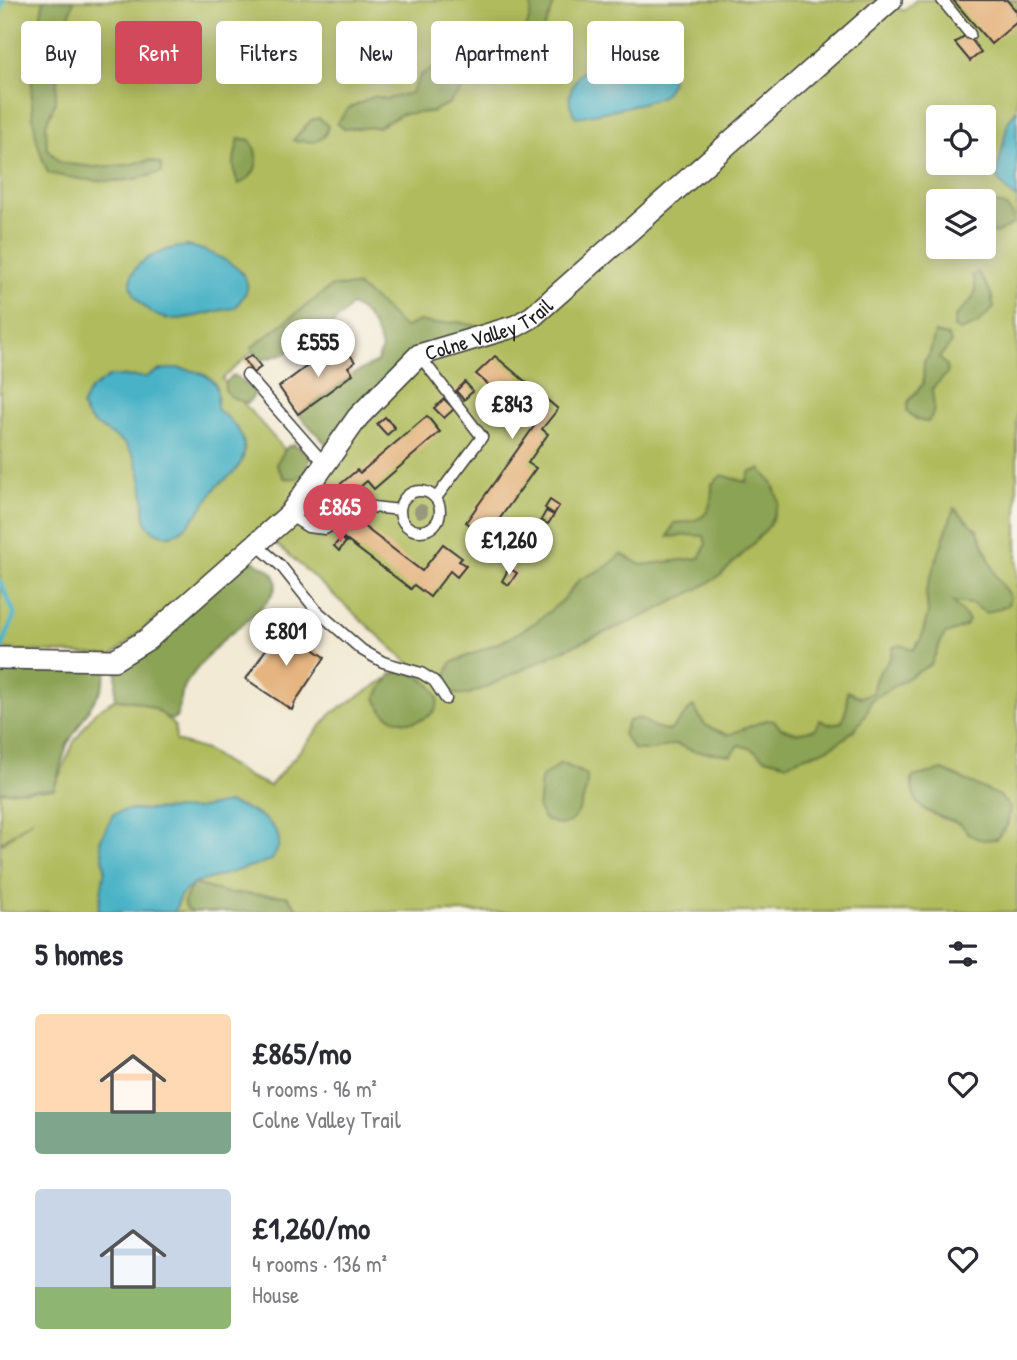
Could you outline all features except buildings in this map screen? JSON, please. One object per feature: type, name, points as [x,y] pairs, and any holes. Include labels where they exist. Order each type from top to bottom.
[{"type":"street","name":"Colne Valley Trail","points":[[7,658],[114,660],[148,639],[289,515],[358,416],[419,355],[516,326],[532,317],[891,0]]},
{"type":"lane","points":[[942,0],[970,34]]},
{"type":"lane","points":[[419,355],[482,437],[436,498]]},
{"type":"lane","points":[[247,375],[325,464]]},
{"type":"lane","points":[[417,491],[436,498],[440,511],[436,523],[425,530],[408,526],[403,521],[400,510],[405,497],[417,491]]},
{"type":"lane","points":[[289,515],[308,527],[325,529],[355,510],[373,507],[400,510]]},
{"type":"lane","points":[[256,544],[281,566],[316,610],[362,650],[383,662],[421,673],[434,681],[446,699]]},
{"type":"green space","points":[[0,0],[879,0],[904,11],[916,0],[1017,0],[1017,912],[0,912],[0,845],[33,819],[0,843],[0,792],[54,788],[74,742],[94,713],[115,699],[133,700],[162,712],[175,727],[176,741],[206,750],[249,777],[270,786],[332,713],[410,664],[269,537],[360,421],[419,358],[346,288],[257,348],[222,379],[308,476],[283,510],[112,656],[0,649]]},
{"type":"green space","points":[[44,0],[74,0],[68,21],[40,21]]},
{"type":"green space","points":[[532,0],[555,0],[547,21],[529,21]]},
{"type":"green space","points":[[431,70],[431,84],[468,84],[448,104],[431,112],[402,114],[378,127],[344,129],[337,123],[349,108],[375,96],[387,99],[411,93],[421,75]]},
{"type":"green space","points":[[32,84],[57,84],[55,103],[46,124],[47,148],[60,163],[94,167],[127,165],[150,160],[161,164],[162,172],[119,181],[77,179],[48,173],[35,131]]},
{"type":"green space","points":[[319,118],[328,126],[322,137],[312,142],[293,140],[311,120]]},
{"type":"green space","points":[[239,138],[250,140],[257,159],[251,176],[239,184],[234,167]]},
{"type":"green space","points":[[996,203],[1007,207],[1012,214],[1013,224],[996,233]]},
{"type":"green space","points":[[978,272],[991,293],[994,308],[976,325],[960,331],[954,328],[955,317],[975,294],[972,275]]},
{"type":"green space","points":[[332,286],[357,286],[404,328],[419,321],[434,324],[458,322],[486,328],[428,346],[330,448],[298,414],[353,374],[377,362],[382,350],[378,336],[367,318],[351,305],[322,333],[285,353],[260,360],[251,348]]},
{"type":"green space","points":[[935,333],[948,336],[951,343],[939,358],[947,366],[948,372],[932,389],[933,410],[931,418],[925,422],[916,419],[907,411],[908,402],[923,384],[924,361],[929,356]]},
{"type":"green space","points":[[234,375],[254,390],[248,403],[231,397],[225,389],[228,380]]},
{"type":"green space","points":[[294,444],[310,455],[308,467],[300,477],[284,478],[276,464],[287,447]]},
{"type":"green space","points":[[761,469],[773,484],[779,502],[769,526],[721,575],[649,614],[570,647],[482,689],[466,695],[451,693],[445,678],[451,663],[507,639],[536,622],[562,601],[579,580],[608,566],[621,554],[641,565],[699,558],[706,545],[704,536],[668,537],[674,523],[693,521],[705,514],[711,503],[712,484],[722,475],[746,482],[750,472]]},
{"type":"green space","points":[[954,508],[978,531],[996,576],[1010,597],[1008,605],[986,613],[972,604],[953,602],[969,620],[966,626],[944,635],[931,664],[871,700],[859,724],[847,736],[824,750],[788,764],[765,758],[750,748],[738,745],[731,755],[693,751],[676,744],[653,750],[634,750],[623,734],[628,721],[640,718],[654,727],[670,731],[693,706],[705,725],[728,735],[766,720],[774,721],[781,728],[797,733],[815,729],[820,720],[828,724],[842,722],[847,706],[847,691],[860,697],[873,693],[876,678],[889,660],[893,647],[902,645],[913,650],[921,639],[928,613],[926,591]]},
{"type":"green space","points":[[251,560],[275,576],[273,593],[261,608],[204,660],[187,682],[176,718],[168,720],[157,710],[144,704],[115,699],[117,665]]},
{"type":"green space","points":[[109,664],[102,688],[67,745],[54,789],[0,792],[0,665]]},
{"type":"green space","points":[[405,670],[428,683],[437,697],[436,708],[427,717],[413,721],[398,720],[385,713],[376,697],[391,674]]},
{"type":"green space","points":[[561,763],[587,775],[587,780],[583,800],[575,817],[560,825],[545,820],[538,810],[541,778]]},
{"type":"green space","points":[[943,770],[1000,796],[1010,808],[1007,826],[996,839],[976,838],[959,824],[931,813],[919,804],[912,788],[912,777]]},
{"type":"green space","points":[[193,884],[228,893],[287,896],[298,909],[323,909],[329,912],[192,912],[185,907],[184,901]]},
{"type":"water","points":[[587,67],[587,84],[670,84],[658,98],[576,117],[570,95],[580,74]]},
{"type":"water","points":[[1017,109],[1017,199],[996,177],[1008,122]]},
{"type":"water","points":[[187,246],[215,255],[242,273],[247,289],[235,308],[170,319],[156,315],[136,298],[131,283],[132,275],[140,263],[164,251]]},
{"type":"water","points":[[177,368],[201,373],[215,384],[217,409],[232,422],[242,437],[244,453],[235,471],[217,486],[189,524],[171,535],[161,535],[146,522],[142,480],[131,452],[120,440],[97,426],[85,414],[82,406],[90,390],[110,376],[146,377],[160,370]]},
{"type":"water","points":[[227,803],[251,811],[272,826],[279,843],[272,860],[193,884],[180,896],[175,912],[98,912],[105,868],[100,841],[113,814],[126,810],[196,809]]},
{"type":"waterway","points":[[0,11],[4,0]]},
{"type":"waterway","points":[[0,582],[15,614],[0,652]]}]
